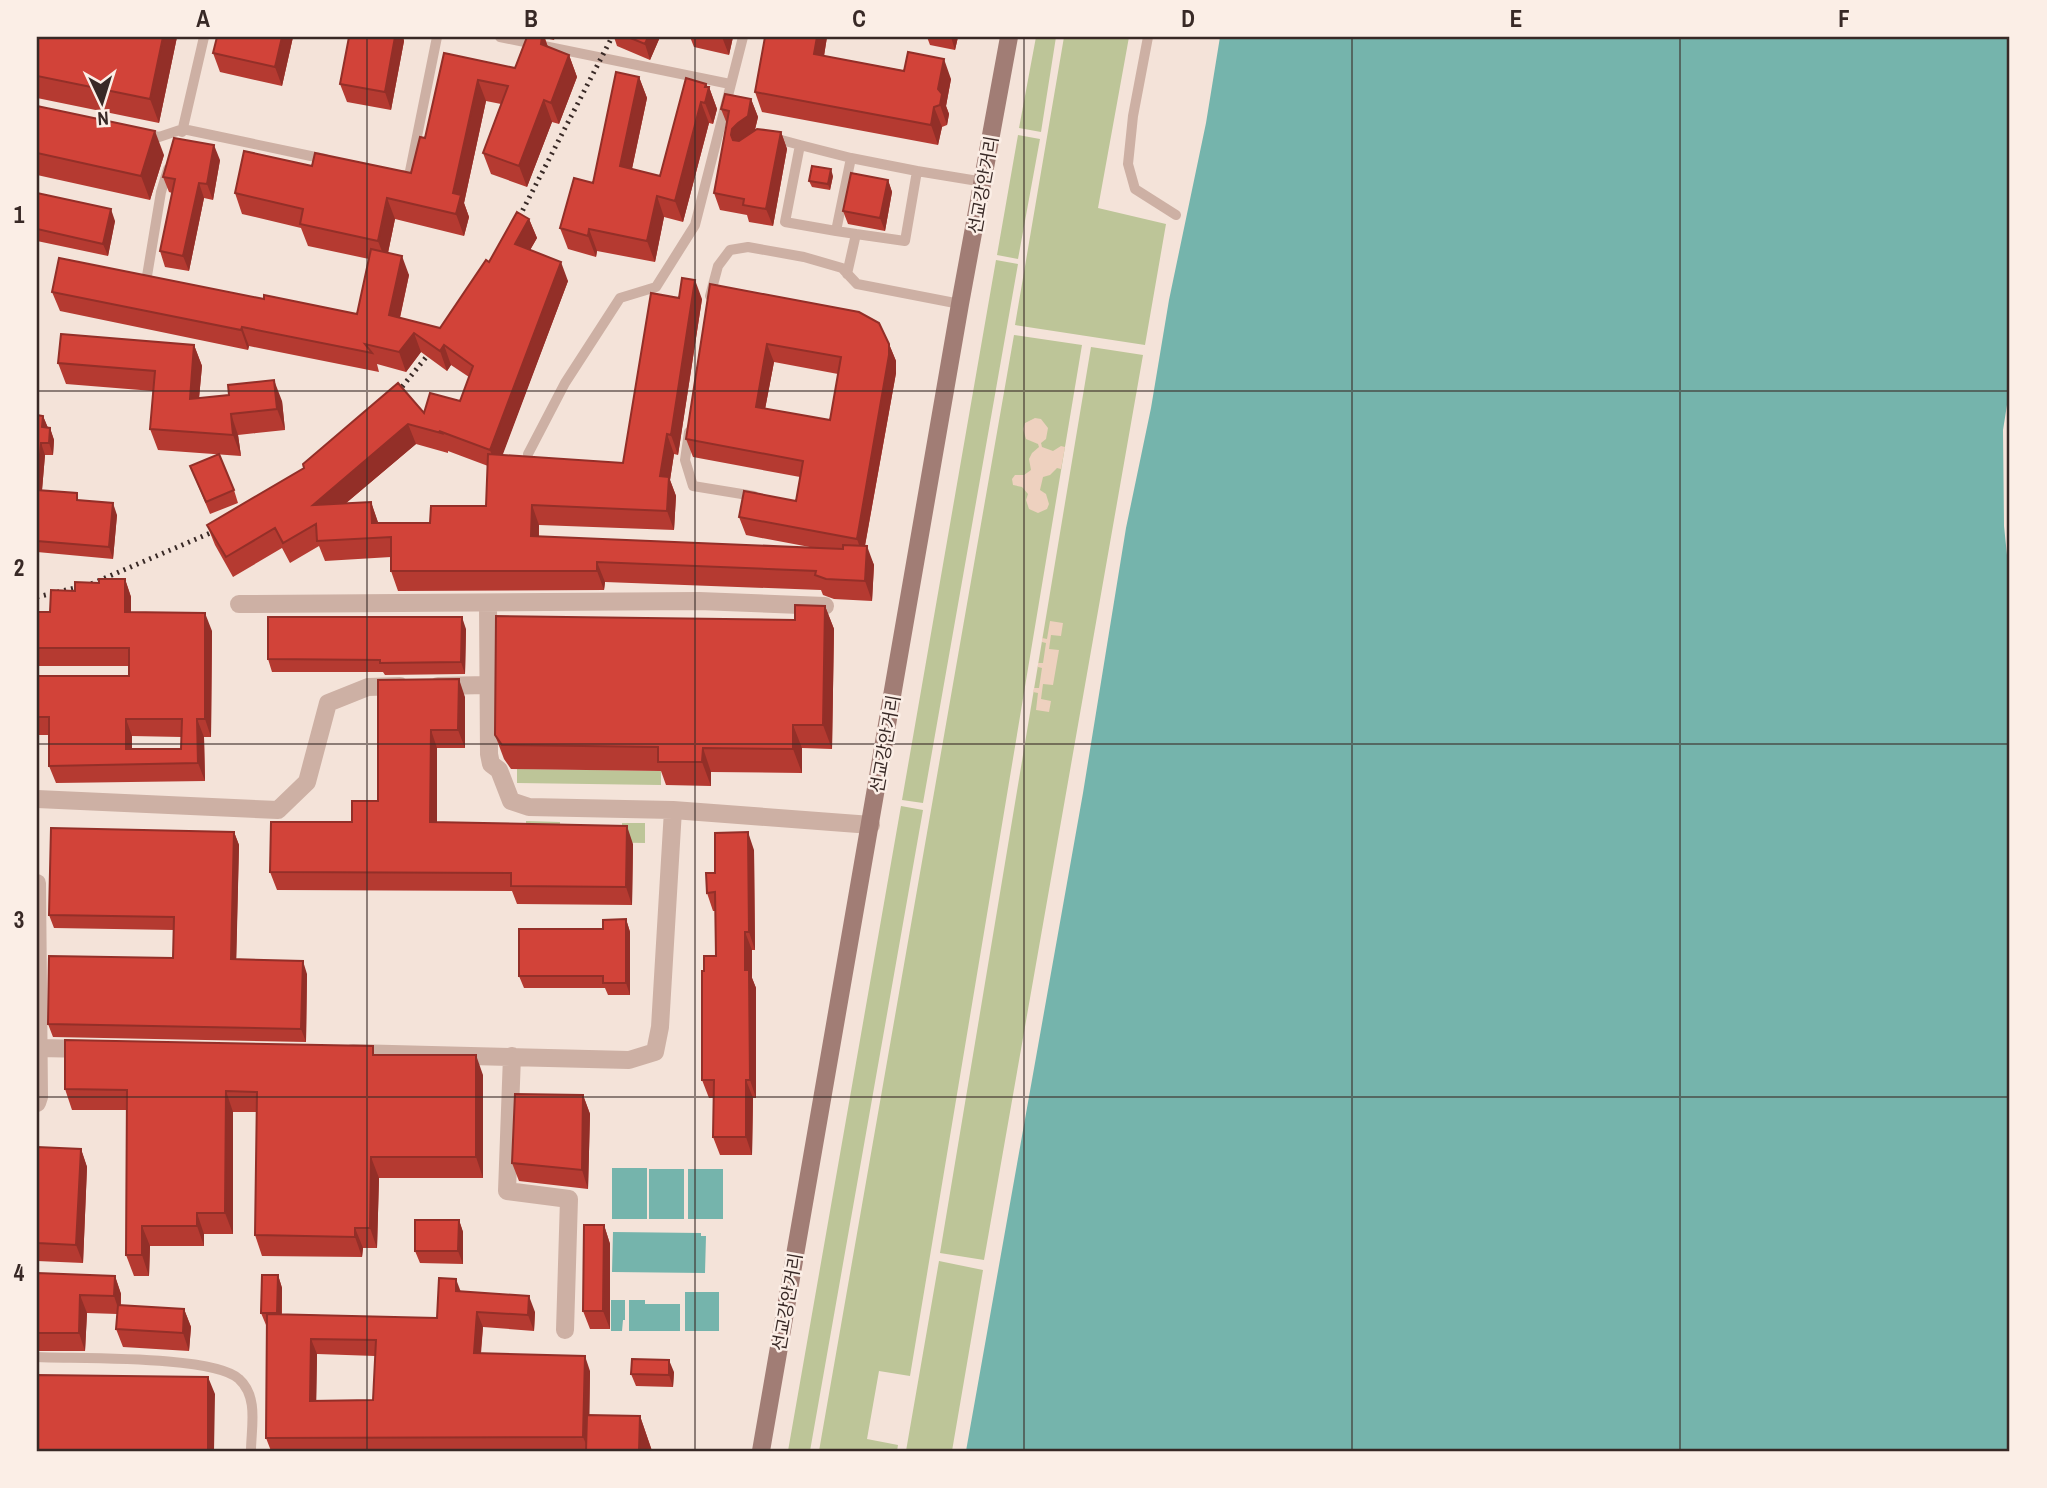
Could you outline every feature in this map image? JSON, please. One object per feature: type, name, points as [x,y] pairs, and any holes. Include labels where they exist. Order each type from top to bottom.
[{"type":"main road","name":"선교강안거리","points":[[761,1451],[960,304],[1009,37]]},
{"type":"street","points":[[239,604],[699,601],[825,606]]},
{"type":"street","points":[[488,603],[491,764],[499,771],[511,801],[529,807],[673,810],[871,825]]},
{"type":"street","points":[[37,799],[278,810],[307,782],[328,703],[368,687],[488,685]]},
{"type":"street","points":[[331,1053],[629,1060],[655,1052],[660,1027],[673,810]]},
{"type":"street","points":[[37,883],[40,1048],[37,1103]]},
{"type":"street","points":[[40,1048],[109,1049]]},
{"type":"street","points":[[512,1056],[507,1191],[569,1199],[565,1330]]},
{"type":"lane","points":[[178,141],[204,37]]},
{"type":"lane","points":[[396,174],[409,176],[438,37]]},
{"type":"lane","points":[[500,37],[730,84]]},
{"type":"lane","points":[[528,454],[565,383],[620,298],[656,286],[695,225],[743,37]]},
{"type":"lane","points":[[1148,37],[1133,116],[1128,164],[1135,189],[1176,215]]},
{"type":"lane","points":[[132,131],[159,137],[183,129],[342,162]]},
{"type":"lane","points":[[765,138],[851,158],[984,182]]},
{"type":"lane","points":[[800,145],[785,222],[905,241],[917,171]]},
{"type":"lane","points":[[146,282],[172,153]]},
{"type":"lane","points":[[836,231],[851,158]]},
{"type":"lane","points":[[847,274],[856,234]]},
{"type":"lane","points":[[709,303],[718,266],[730,250],[748,247],[804,257],[842,268],[857,284],[960,304]]},
{"type":"lane","points":[[691,421],[685,460],[693,486],[770,498]]},
{"type":"lane","points":[[37,1357],[157,1361],[210,1366],[239,1379],[252,1400],[250,1451]]},
{"type":"green space","points":[[1036,37],[1056,37],[1041,132],[1019,128]]},
{"type":"green space","points":[[1064,37],[1129,37],[1098,208],[1166,224],[1145,345],[1015,325]]},
{"type":"green space","points":[[1018,135],[1040,139],[1018,259],[997,255]]},
{"type":"green space","points":[[996,260],[1018,264],[923,803],[902,800]]},
{"type":"green space","points":[[1014,335],[1082,345],[910,1376],[879,1371],[867,1439],[898,1445],[897,1451],[819,1451]]},
{"type":"green space","points":[[1091,347],[1143,355],[984,1260],[940,1253]]},
{"type":"green space","points":[[517,769],[661,771],[661,785],[517,783]]},
{"type":"green space","points":[[901,806],[923,810],[810,1451],[788,1451]]},
{"type":"green space","points":[[526,821],[560,822],[560,833],[622,834],[622,823],[645,823],[645,843],[526,841]]},
{"type":"green space","points":[[939,1261],[983,1270],[952,1451],[906,1451]]},
{"type":"shaded area","points":[[1035,418],[1041,419],[1048,428],[1046,439],[1041,443],[1042,447],[1053,451],[1061,446],[1065,447],[1061,469],[1057,468],[1050,475],[1043,477],[1040,490],[1046,494],[1049,504],[1047,509],[1038,513],[1029,509],[1026,500],[1028,494],[1022,487],[1013,485],[1012,479],[1015,475],[1024,475],[1031,470],[1029,459],[1039,447],[1026,439],[1023,429],[1025,423]]},
{"type":"shaded area","points":[[1050,621],[1063,623],[1061,636],[1051,635],[1049,649],[1059,650],[1053,685],[1043,684],[1041,699],[1051,701],[1049,712],[1036,710],[1038,693],[1033,692],[1034,688],[1039,688],[1042,668],[1038,667],[1038,663],[1043,663],[1046,643],[1042,642],[1042,638],[1047,639]]},
{"type":"water","points":[[1220,37],[2010,37],[2010,386],[2003,430],[2004,526],[2010,584],[2010,1451],[966,1451],[1083,793],[1126,528],[1206,123]]},
{"type":"water","points":[[612,1168],[647,1168],[647,1219],[612,1219]]},
{"type":"water","points":[[649,1169],[684,1169],[684,1219],[649,1219]]},
{"type":"water","points":[[688,1169],[723,1169],[723,1219],[688,1219]]},
{"type":"water","points":[[613,1232],[701,1233],[701,1236],[706,1236],[705,1273],[612,1272]]},
{"type":"water","points":[[685,1292],[719,1292],[719,1331],[685,1331]]},
{"type":"water","points":[[611,1300],[625,1300],[622,1331],[611,1331]]},
{"type":"water","points":[[629,1300],[645,1300],[645,1304],[680,1304],[680,1331],[629,1331]]},
{"type":"building","points":[[37,37],[163,37],[150,99],[37,76]]},
{"type":"building","points":[[217,37],[282,37],[275,67],[213,53]]},
{"type":"building","points":[[349,37],[395,37],[385,92],[340,84]]},
{"type":"building","points":[[527,37],[542,37],[541,44],[569,55],[551,103],[544,100],[519,166],[483,153],[508,86],[478,80],[453,193],[461,195],[456,214],[387,198],[378,241],[300,224],[303,209],[235,193],[244,151],[312,166],[315,153],[411,173],[420,137],[425,138],[444,53],[515,68]]},
{"type":"building","points":[[628,37],[648,37],[645,44]]},
{"type":"building","points":[[765,37],[817,37],[814,54],[904,71],[908,52],[944,59],[938,89],[942,94],[940,105],[934,107],[931,125],[755,92]]},
{"type":"building","points":[[616,72],[639,77],[620,166],[660,176],[686,78],[709,87],[705,103],[701,102],[675,201],[657,196],[647,241],[589,229],[588,236],[560,228],[574,178],[593,183]]},
{"type":"building","points":[[725,94],[751,99],[748,116],[732,129],[733,140],[739,141],[757,129],[781,132],[766,209],[743,205],[744,199],[714,193],[729,111],[721,109]]},
{"type":"building","points":[[37,106],[155,131],[141,176],[37,153]]},
{"type":"building","points":[[174,138],[214,145],[207,184],[199,183],[183,256],[160,251],[175,179],[163,177]]},
{"type":"building","points":[[812,166],[831,169],[828,184],[809,181]]},
{"type":"building","points":[[851,173],[888,180],[880,218],[843,211]]},
{"type":"building","points":[[37,193],[111,209],[103,244],[37,229]]},
{"type":"building","points":[[517,212],[529,219],[515,244],[561,262],[490,450],[439,431],[441,433],[408,424],[313,505],[371,502],[372,523],[430,523],[431,506],[486,506],[488,454],[623,463],[651,293],[679,298],[682,278],[695,280],[671,435],[667,434],[660,476],[669,477],[667,511],[532,505],[531,536],[843,549],[843,545],[867,546],[865,581],[826,579],[815,575],[816,571],[597,562],[597,571],[391,571],[391,537],[317,541],[316,524],[283,543],[275,528],[226,557],[207,525],[304,468],[303,464],[398,383],[424,413],[430,393],[460,401],[473,366],[444,345],[440,351],[414,333],[399,352],[365,344],[372,353],[52,292],[59,258],[264,299],[264,295],[357,314],[371,249],[402,256],[389,315],[440,328],[486,260],[489,262]]},
{"type":"building","points":[[710,284],[859,312],[879,323],[889,344],[889,355],[857,539],[739,517],[744,491],[796,501],[803,461],[686,439]],"holes":[[[767,344],[841,357],[830,420],[756,407]]]},
{"type":"building","points":[[61,334],[194,345],[190,399],[229,395],[228,385],[274,380],[277,409],[231,414],[233,435],[150,429],[155,371],[58,363]]},
{"type":"building","points":[[37,415],[43,416],[42,427],[50,428],[49,443],[41,443],[37,490]]},
{"type":"building","points":[[219,454],[234,490],[206,502],[190,466]]},
{"type":"building","points":[[37,490],[77,493],[77,500],[113,503],[109,547],[37,541]]},
{"type":"building","points":[[99,579],[125,579],[125,612],[205,613],[205,719],[197,719],[198,763],[49,766],[49,717],[37,717],[37,676],[129,676],[129,648],[37,648],[37,612],[50,612],[51,590],[75,591],[75,582],[99,583]],"holes":[[[126,719],[182,719],[181,749],[126,749]]]},
{"type":"building","points":[[795,605],[825,606],[823,725],[793,725],[793,749],[703,748],[702,762],[658,762],[658,747],[502,745],[495,735],[496,616],[795,620]]},
{"type":"building","points":[[268,617],[462,617],[461,662],[380,663],[380,660],[268,659]]},
{"type":"building","points":[[459,679],[458,730],[431,730],[430,822],[627,826],[626,887],[511,886],[511,873],[270,872],[271,822],[352,822],[352,801],[378,801],[378,680]]},
{"type":"building","points":[[51,828],[234,832],[231,959],[303,961],[301,1029],[48,1024],[49,956],[173,958],[174,917],[49,915]]},
{"type":"building","points":[[748,832],[749,932],[745,932],[745,970],[749,970],[750,1080],[746,1080],[746,1137],[713,1137],[714,1080],[702,1080],[702,971],[704,956],[716,956],[715,892],[707,893],[706,873],[715,873],[715,833]]},
{"type":"building","points":[[626,919],[626,983],[603,983],[603,976],[519,976],[519,929],[603,929],[603,920]]},
{"type":"building","points":[[65,1040],[373,1046],[373,1055],[476,1055],[476,1157],[371,1157],[370,1228],[355,1228],[355,1237],[255,1235],[257,1092],[226,1091],[225,1213],[197,1213],[197,1226],[142,1226],[142,1255],[126,1255],[127,1090],[65,1089]]},
{"type":"building","points":[[515,1094],[583,1095],[582,1170],[512,1163]]},
{"type":"building","points":[[37,1147],[81,1149],[76,1245],[37,1243]]},
{"type":"building","points":[[415,1220],[459,1220],[458,1251],[415,1251]]},
{"type":"building","points":[[584,1225],[604,1225],[603,1311],[583,1311]]},
{"type":"building","points":[[37,1273],[115,1276],[114,1296],[80,1295],[79,1333],[37,1333]]},
{"type":"building","points":[[262,1275],[278,1275],[277,1313],[261,1313]]},
{"type":"building","points":[[439,1278],[456,1279],[456,1291],[529,1296],[528,1315],[477,1312],[474,1353],[585,1356],[583,1437],[266,1438],[267,1314],[437,1318]],"holes":[[[311,1339],[376,1340],[373,1400],[310,1401]]]},
{"type":"building","points":[[118,1305],[184,1309],[183,1333],[116,1329]]},
{"type":"building","points":[[632,1359],[669,1360],[669,1375],[631,1374]]},
{"type":"building","points":[[37,1375],[208,1377],[208,1451],[37,1451]]},
{"type":"building","points":[[587,1415],[640,1416],[639,1451],[586,1451]]},
{"type":"railway","points":[[513,229],[612,37]]},
{"type":"railway","points":[[389,403],[440,340]]},
{"type":"railway","points":[[37,597],[91,584],[229,525]]}]
